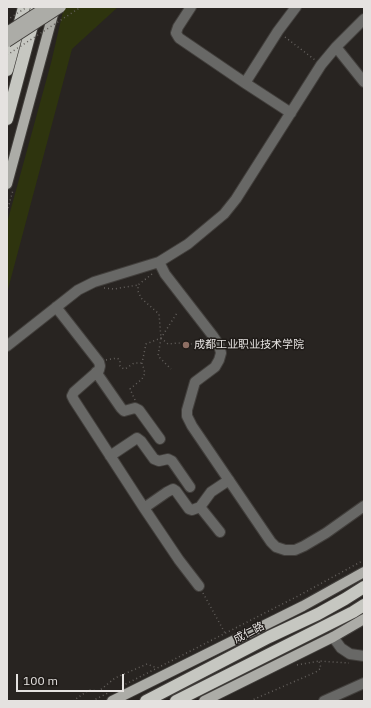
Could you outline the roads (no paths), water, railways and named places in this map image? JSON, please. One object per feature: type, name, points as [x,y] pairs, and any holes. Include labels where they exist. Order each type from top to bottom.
[{"type":"highway","points":[[7,70],[26,7]]},
{"type":"highway","points":[[7,120],[37,7]]},
{"type":"highway","name":"成仁路","points":[[146,701],[269,637],[318,614],[364,587]]},
{"type":"highway","points":[[176,701],[364,606]]},
{"type":"main road","points":[[7,32],[46,7]]},
{"type":"main road","points":[[7,184],[55,7]]},
{"type":"main road","points":[[7,42],[61,7]]},
{"type":"main road","points":[[112,696],[296,609],[364,572]]},
{"type":"main road","points":[[204,701],[333,637],[364,619]]},
{"type":"street","points":[[191,7],[178,27],[176,33],[179,38],[291,113]]},
{"type":"street","points":[[245,83],[278,31],[296,7]]},
{"type":"street","points":[[7,346],[78,290],[94,282],[159,262],[188,244],[224,214],[236,199],[321,65],[364,18]]},
{"type":"street","points":[[336,47],[364,82]]},
{"type":"street","points":[[159,262],[165,274],[219,345],[221,352],[215,367],[196,382],[187,410],[187,416],[192,426],[271,542],[276,547],[284,550],[295,550],[326,533],[364,506]]},
{"type":"street","points":[[56,307],[97,367],[121,408],[124,411],[135,408],[139,410],[160,440]]},
{"type":"street","points":[[97,367],[72,396],[144,508],[179,560],[199,586]]},
{"type":"street","points":[[110,456],[137,438],[141,441],[154,459],[159,461],[168,459],[172,461],[190,487]]},
{"type":"street","points":[[144,508],[172,489],[189,509],[192,510],[200,507],[210,492],[228,480]]},
{"type":"street","points":[[200,507],[220,532]]},
{"type":"street","points":[[333,637],[341,648],[350,654],[364,656]]},
{"type":"street","points":[[331,700],[364,683]]},
{"type":"place","name":"成都工业职业技术学院","points":[[186,345]]}]
